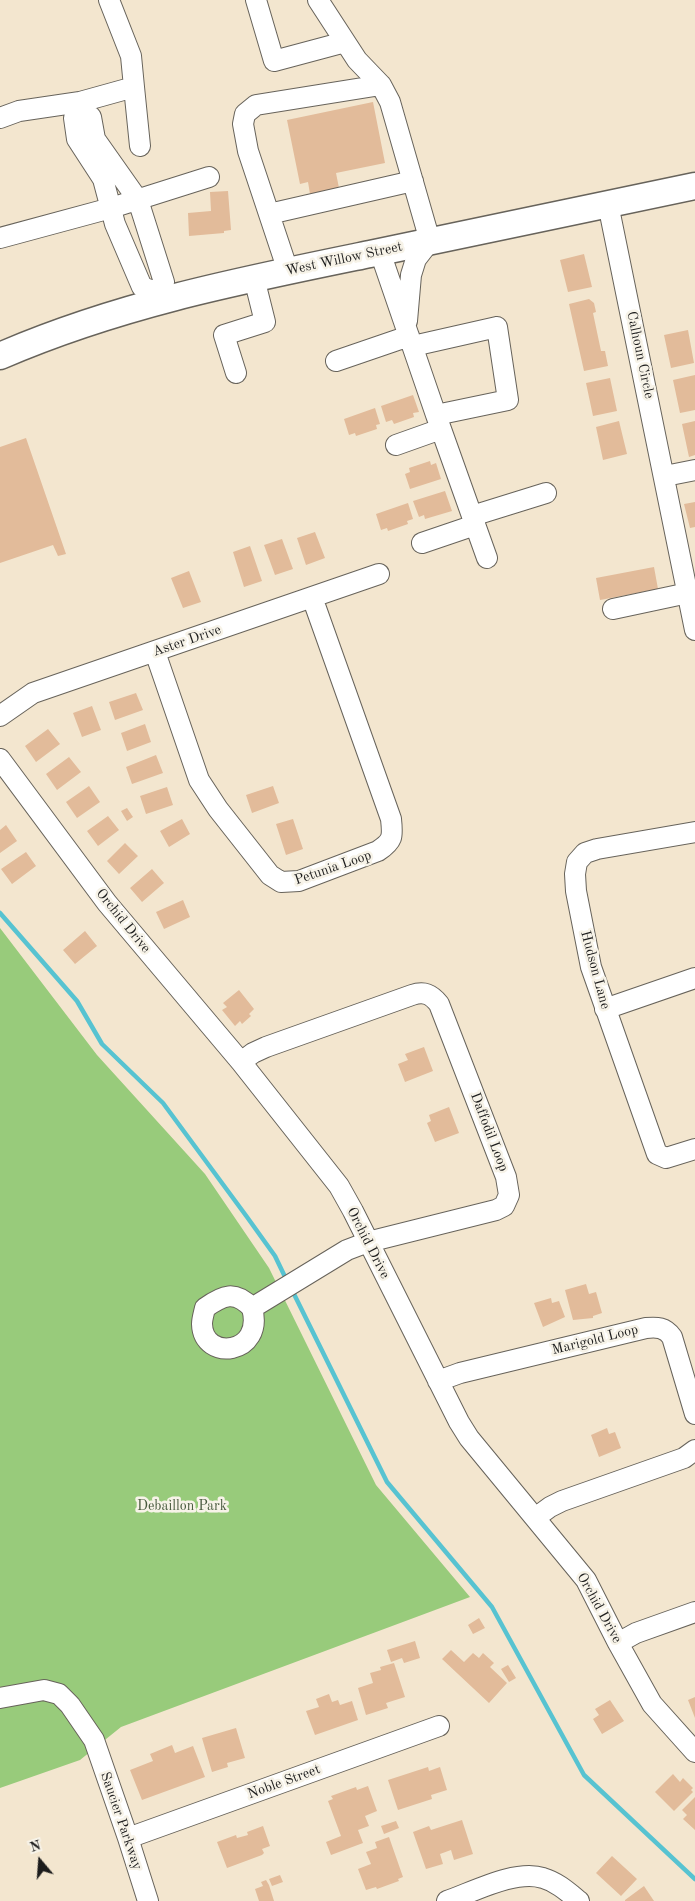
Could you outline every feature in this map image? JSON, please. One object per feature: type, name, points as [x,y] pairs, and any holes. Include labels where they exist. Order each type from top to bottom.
[{"type":"main road","name":"West Willow Street","points":[[0,356],[157,296],[254,278],[695,186]]},
{"type":"street","points":[[109,0],[131,56],[140,146]]},
{"type":"street","points":[[256,0],[274,61],[345,42]]},
{"type":"street","points":[[318,0],[357,60],[381,85],[390,102],[430,241],[416,259],[411,275],[409,337]]},
{"type":"street","points":[[288,271],[244,135],[243,124],[245,114],[256,105],[381,85]]},
{"type":"street","points":[[0,118],[19,111],[81,104],[134,87]]},
{"type":"street","points":[[81,104],[91,117],[96,139],[138,200],[164,282],[157,296],[142,287],[114,224],[103,179],[78,139],[74,118],[81,104]]},
{"type":"street","points":[[0,238],[111,208],[209,177]]},
{"type":"street","points":[[269,214],[413,181]]},
{"type":"street","name":"Calhoun Circle","points":[[608,204],[691,601],[695,630]]},
{"type":"street","points":[[125,249],[126,237],[133,229],[142,227],[147,230]]},
{"type":"street","points":[[380,252],[487,558]]},
{"type":"street","points":[[236,373],[224,334],[265,322],[254,278]]},
{"type":"street","points":[[336,361],[409,337],[497,327],[508,400],[439,422],[396,444]]},
{"type":"street","points":[[665,476],[695,470]]},
{"type":"street","points":[[422,543],[474,520],[546,493]]},
{"type":"street","name":"Aster Drive","points":[[0,716],[33,693],[379,574]]},
{"type":"street","name":"Petunia Loop","points":[[155,652],[199,780],[218,809],[270,874],[281,882],[299,882],[378,852],[392,838],[390,819],[312,597]]},
{"type":"street","points":[[613,609],[691,601]]},
{"type":"street","name":"Orchid Drive","points":[[0,759],[107,903],[241,1062],[338,1186],[353,1211],[448,1403],[469,1438],[586,1580],[652,1704],[695,1752]]},
{"type":"street","name":"Hudson Lane","points":[[695,832],[597,849],[585,853],[577,862],[576,891],[591,967],[657,1154],[666,1158],[695,1148]]},
{"type":"street","points":[[605,1009],[695,978]]},
{"type":"street","name":"Daffodil Loop","points":[[241,1062],[266,1047],[412,995],[427,993],[439,1004],[506,1177],[509,1195],[504,1206],[496,1210],[368,1242],[347,1250],[252,1308]]},
{"type":"street","name":"Marigold Loop","points":[[438,1381],[460,1373],[656,1327],[668,1332],[672,1337],[695,1414]]},
{"type":"street","points":[[535,1518],[562,1501],[684,1458],[695,1450]]},
{"type":"street","points":[[618,1643],[636,1633],[695,1612]]},
{"type":"street","name":"Saucier Parkway","points":[[0,1698],[44,1690],[59,1694],[70,1705],[94,1740],[148,1901]]},
{"type":"street","name":"Noble Street","points":[[128,1838],[439,1726]]},
{"type":"street","points":[[447,1901],[509,1879],[528,1876],[543,1878],[565,1889],[579,1901]]},
{"type":"green space","name":"Debaillon Park","points":[[0,928],[97,1055],[205,1174],[269,1268],[376,1485],[470,1597],[121,1727],[80,1760],[0,1788]]},
{"type":"building","points":[[373,102],[385,163],[336,173],[339,188],[310,194],[308,182],[300,184],[287,120]]},
{"type":"building","points":[[228,191],[231,230],[224,231],[224,233],[189,236],[188,213],[211,211],[210,192]]},
{"type":"building","points":[[584,254],[592,287],[568,292],[560,260]]},
{"type":"building","points":[[589,299],[594,303],[596,312],[593,313],[601,351],[605,351],[608,366],[584,371],[569,304]]},
{"type":"building","points":[[688,330],[694,363],[671,368],[664,335]]},
{"type":"building","points":[[695,375],[695,410],[680,413],[673,380]]},
{"type":"building","points":[[610,378],[617,411],[593,416],[586,383]]},
{"type":"building","points":[[413,395],[419,412],[413,413],[414,417],[394,424],[392,420],[386,422],[381,406]]},
{"type":"building","points":[[375,408],[380,424],[376,425],[377,429],[356,436],[355,433],[349,435],[344,419]]},
{"type":"building","points":[[619,421],[627,454],[603,460],[596,427]]},
{"type":"building","points":[[695,421],[695,455],[689,457],[682,424]]},
{"type":"building","points":[[26,438],[66,554],[58,556],[53,545],[0,563],[0,447]]},
{"type":"building","points":[[430,461],[431,465],[436,463],[441,479],[410,489],[405,474],[410,472],[409,468]]},
{"type":"building","points":[[445,491],[452,511],[425,519],[424,515],[419,517],[413,501]]},
{"type":"building","points":[[695,502],[695,527],[690,528],[684,504]]},
{"type":"building","points":[[408,503],[413,519],[407,521],[408,524],[388,531],[387,528],[381,530],[376,514]]},
{"type":"building","points":[[315,532],[325,558],[306,565],[297,538]]},
{"type":"building","points":[[282,539],[293,569],[275,575],[264,545]]},
{"type":"building","points":[[250,546],[262,581],[244,587],[233,552]]},
{"type":"building","points":[[654,567],[658,589],[600,600],[596,578]]},
{"type":"building","points":[[189,571],[201,602],[183,608],[171,578]]},
{"type":"building","points":[[136,693],[143,710],[115,720],[109,702]]},
{"type":"building","points":[[92,706],[101,730],[82,737],[73,713]]},
{"type":"building","points":[[145,724],[151,742],[127,751],[121,733]]},
{"type":"building","points":[[48,729],[60,744],[36,762],[25,746]]},
{"type":"building","points":[[156,755],[163,773],[132,784],[126,767]]},
{"type":"building","points":[[69,757],[81,772],[57,790],[46,774]]},
{"type":"building","points":[[89,786],[100,802],[77,818],[66,802]]},
{"type":"building","points":[[273,786],[279,803],[252,813],[246,795]]},
{"type":"building","points":[[167,787],[173,805],[146,814],[140,796]]},
{"type":"building","points":[[127,808],[133,817],[127,821],[121,811]]},
{"type":"building","points":[[108,816],[119,830],[98,846],[87,831]]},
{"type":"building","points":[[182,819],[190,834],[169,847],[160,831]]},
{"type":"building","points":[[293,819],[303,849],[286,855],[276,824]]},
{"type":"building","points":[[6,825],[17,841],[0,853],[0,830]]},
{"type":"building","points":[[125,843],[138,856],[119,874],[107,861]]},
{"type":"building","points":[[26,852],[36,866],[12,884],[1,869]]},
{"type":"building","points":[[152,869],[164,883],[142,902],[130,888]]},
{"type":"building","points":[[183,900],[190,917],[164,929],[156,912]]},
{"type":"building","points":[[85,931],[97,946],[75,964],[63,950]]},
{"type":"building","points":[[239,990],[254,1009],[249,1014],[251,1016],[242,1024],[240,1021],[235,1026],[222,1010],[227,1007],[223,1003]]},
{"type":"building","points":[[424,1047],[433,1071],[405,1082],[398,1064],[408,1060],[405,1054]]},
{"type":"building","points":[[449,1107],[459,1133],[435,1142],[427,1123],[431,1121],[429,1115]]},
{"type":"building","points":[[586,1284],[589,1294],[596,1292],[602,1313],[593,1316],[593,1318],[573,1320],[565,1290]]},
{"type":"building","points":[[551,1298],[552,1303],[559,1301],[565,1317],[543,1327],[534,1303]]},
{"type":"building","points":[[607,1428],[609,1434],[615,1432],[621,1448],[599,1457],[591,1435]]},
{"type":"building","points":[[479,1618],[485,1628],[473,1634],[468,1625]]},
{"type":"building","points":[[415,1641],[420,1658],[404,1663],[402,1658],[391,1662],[387,1650]]},
{"type":"building","points":[[451,1650],[464,1662],[473,1653],[479,1658],[483,1653],[494,1663],[490,1667],[507,1683],[489,1703],[442,1659]]},
{"type":"building","points":[[394,1663],[405,1697],[386,1703],[388,1708],[366,1715],[358,1688],[373,1683],[370,1673],[381,1670],[380,1667]]},
{"type":"building","points":[[508,1665],[516,1678],[509,1682],[501,1669]]},
{"type":"building","points":[[329,1694],[332,1702],[338,1700],[340,1705],[352,1701],[358,1720],[315,1735],[306,1711],[319,1707],[316,1699]]},
{"type":"building","points":[[695,1697],[695,1718],[688,1700]]},
{"type":"building","points":[[610,1700],[624,1721],[602,1734],[593,1719],[599,1715],[595,1709]]},
{"type":"building","points":[[236,1728],[245,1758],[227,1763],[228,1767],[212,1772],[202,1738]]},
{"type":"building","points":[[172,1745],[175,1753],[193,1746],[205,1777],[142,1800],[130,1770],[153,1761],[150,1754]]},
{"type":"building","points":[[428,1767],[429,1771],[440,1767],[447,1790],[431,1795],[432,1799],[398,1810],[388,1780]]},
{"type":"building","points":[[673,1774],[680,1782],[683,1778],[693,1788],[691,1790],[693,1792],[674,1811],[655,1792]]},
{"type":"building","points":[[368,1786],[377,1811],[365,1816],[369,1826],[358,1830],[363,1843],[331,1855],[326,1842],[341,1836],[328,1801],[333,1799],[331,1796],[356,1787],[357,1790]]},
{"type":"building","points":[[695,1797],[695,1830],[683,1819],[687,1815],[682,1810]]},
{"type":"building","points":[[462,1820],[473,1854],[454,1860],[451,1850],[440,1854],[443,1864],[426,1869],[413,1832],[429,1826],[431,1830]]},
{"type":"building","points":[[396,1821],[399,1828],[384,1834],[381,1826]]},
{"type":"building","points":[[263,1826],[270,1846],[262,1849],[264,1853],[227,1868],[217,1842],[236,1835],[237,1838],[248,1835],[247,1832]]},
{"type":"building","points":[[389,1837],[403,1877],[398,1879],[399,1881],[377,1889],[376,1887],[366,1890],[358,1869],[371,1864],[366,1852],[377,1848],[375,1842]]},
{"type":"building","points":[[612,1856],[637,1879],[621,1896],[596,1873]]},
{"type":"building","points":[[280,1875],[283,1882],[272,1886],[269,1879]]},
{"type":"building","points":[[266,1880],[274,1901],[259,1901],[255,1889],[263,1886],[261,1882]]},
{"type":"building","points":[[644,1886],[654,1901],[625,1901],[625,1900]]},
{"type":"waterway","points":[[0,913],[77,1001],[102,1044],[163,1103],[275,1256],[287,1281]]},
{"type":"waterway","points":[[292,1290],[387,1482],[492,1607],[584,1775],[695,1879]]}]
